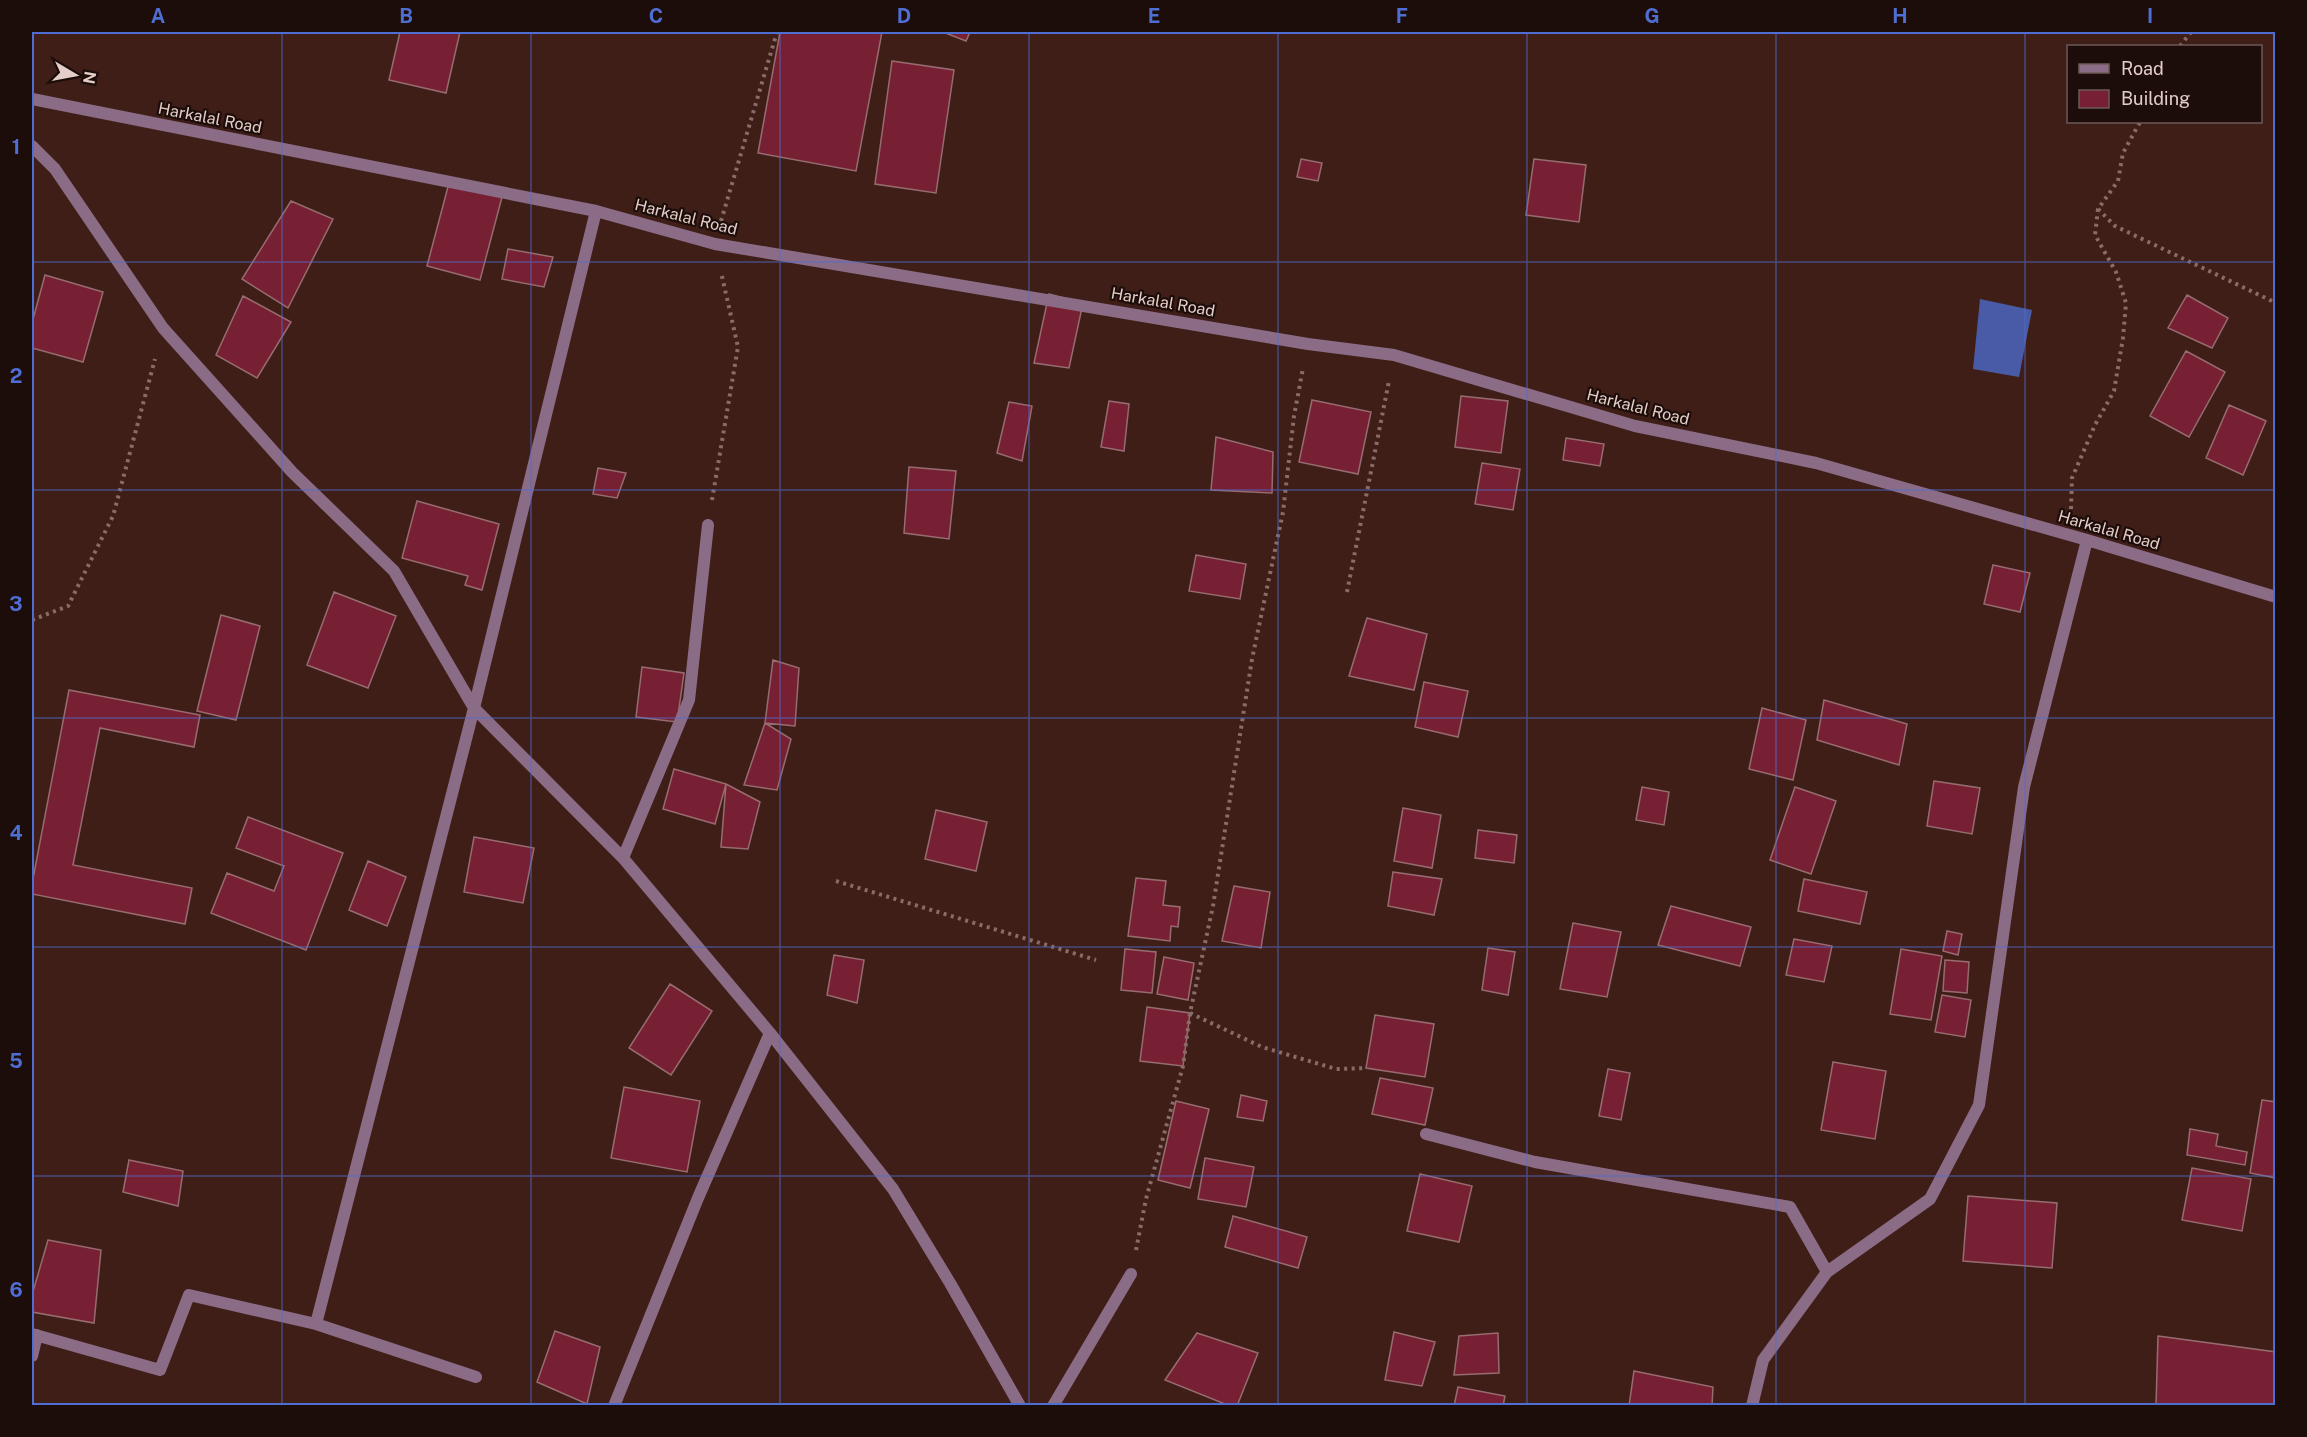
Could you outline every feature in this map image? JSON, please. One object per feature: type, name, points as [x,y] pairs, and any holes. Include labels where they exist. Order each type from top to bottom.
[{"type":"street","name":"Harkalal Road","points":[[32,99],[596,211],[714,244],[1308,344],[1394,355],[1635,426],[1816,463],[2087,540],[2276,597]]},
{"type":"street","points":[[32,146],[55,169],[163,328],[292,472],[394,571],[474,708],[623,858],[770,1033],[893,1189],[1020,1406]]},
{"type":"street","points":[[316,1324],[474,708],[596,211]]},
{"type":"street","points":[[623,858],[690,700],[708,525]]},
{"type":"street","points":[[1752,1406],[1763,1360],[1827,1272],[1930,1199],[1979,1106],[2024,787],[2087,540]]},
{"type":"street","points":[[614,1406],[698,1198],[770,1033]]},
{"type":"street","points":[[1426,1134],[1534,1162],[1790,1207],[1827,1272]]},
{"type":"street","points":[[1053,1406],[1131,1274]]},
{"type":"street","points":[[32,1356],[34,1334],[160,1370],[189,1295],[316,1324],[476,1377]]},
{"type":"path","points":[[708,525],[738,347],[714,244],[777,32]]},
{"type":"path","points":[[2181,45],[2191,32]]},
{"type":"path","points":[[2087,540],[2071,513],[2072,478],[2095,425],[2114,391],[2120,366],[2126,303],[2116,272],[2095,235],[2098,209],[2118,182],[2123,153],[2139,123]]},
{"type":"path","points":[[2098,209],[2115,226],[2276,303]]},
{"type":"path","points":[[32,620],[68,606],[113,516],[163,328]]},
{"type":"path","points":[[1131,1274],[1146,1199],[1183,1066],[1190,1013],[1213,906],[1252,659],[1282,513],[1294,416],[1308,344]]},
{"type":"path","points":[[1347,592],[1394,355]]},
{"type":"path","points":[[836,881],[1096,960]]},
{"type":"path","points":[[1190,1013],[1263,1047],[1336,1069],[1366,1068]]},
{"type":"shaded area","points":[[1980,299],[2032,310],[2019,377],[1973,369]]},
{"type":"building","points":[[400,32],[460,32],[446,93],[389,80]]},
{"type":"building","points":[[780,32],[882,32],[856,171],[758,153]]},
{"type":"building","points":[[943,32],[970,32],[966,41]]},
{"type":"building","points":[[892,61],[954,70],[936,193],[875,184]]},
{"type":"building","points":[[1301,159],[1322,163],[1318,181],[1297,177]]},
{"type":"building","points":[[1534,159],[1586,165],[1579,222],[1526,215]]},
{"type":"building","points":[[449,183],[502,197],[480,280],[427,266]]},
{"type":"building","points":[[291,201],[333,219],[288,308],[242,279]]},
{"type":"building","points":[[508,249],[553,257],[544,287],[502,279]]},
{"type":"building","points":[[45,275],[103,292],[83,362],[32,348],[32,323]]},
{"type":"building","points":[[1049,294],[1083,303],[1069,368],[1034,363]]},
{"type":"building","points":[[2187,295],[2228,318],[2212,348],[2168,328]]},
{"type":"building","points":[[243,296],[291,322],[257,378],[216,355]]},
{"type":"building","points":[[2186,351],[2225,372],[2189,437],[2150,416]]},
{"type":"building","points":[[1461,396],[1508,401],[1501,453],[1455,447]]},
{"type":"building","points":[[1312,400],[1371,412],[1358,474],[1299,462]]},
{"type":"building","points":[[1109,401],[1129,404],[1124,451],[1101,447]]},
{"type":"building","points":[[1009,402],[1032,406],[1022,461],[997,453]]},
{"type":"building","points":[[2229,405],[2266,421],[2243,475],[2206,458]]},
{"type":"building","points":[[1216,437],[1273,452],[1272,493],[1211,490]]},
{"type":"building","points":[[1566,438],[1604,444],[1600,466],[1563,460]]},
{"type":"building","points":[[1482,463],[1520,469],[1513,510],[1475,504]]},
{"type":"building","points":[[909,467],[956,471],[949,539],[904,533]]},
{"type":"building","points":[[598,468],[626,473],[617,498],[593,494]]},
{"type":"building","points":[[417,501],[499,524],[482,590],[465,585],[468,576],[402,558]]},
{"type":"building","points":[[1196,555],[1246,564],[1240,599],[1189,591]]},
{"type":"building","points":[[1993,565],[2030,573],[2020,612],[1984,604]]},
{"type":"building","points":[[334,592],[396,616],[368,688],[307,665]]},
{"type":"building","points":[[221,615],[260,626],[236,720],[197,711]]},
{"type":"building","points":[[1367,618],[1427,634],[1414,690],[1349,676]]},
{"type":"building","points":[[773,660],[799,668],[795,726],[765,723]]},
{"type":"building","points":[[642,667],[684,673],[677,722],[636,717]]},
{"type":"building","points":[[1424,682],[1468,691],[1458,737],[1415,727]]},
{"type":"building","points":[[69,690],[200,715],[194,747],[100,728],[73,865],[192,888],[185,924],[32,894]]},
{"type":"building","points":[[1824,700],[1907,724],[1899,765],[1817,740]]},
{"type":"building","points":[[1762,708],[1806,720],[1793,780],[1749,769]]},
{"type":"building","points":[[765,723],[791,739],[777,790],[744,785]]},
{"type":"building","points":[[674,769],[726,784],[715,824],[663,809]]},
{"type":"building","points":[[1934,781],[1980,788],[1972,834],[1927,826]]},
{"type":"building","points":[[726,784],[760,802],[748,849],[721,847]]},
{"type":"building","points":[[1642,787],[1669,792],[1664,825],[1636,820]]},
{"type":"building","points":[[1795,787],[1836,801],[1811,874],[1770,860]]},
{"type":"building","points":[[1403,808],[1441,815],[1432,868],[1394,861]]},
{"type":"building","points":[[936,810],[987,822],[976,871],[925,859]]},
{"type":"building","points":[[248,817],[343,853],[306,950],[211,913],[227,873],[274,891],[284,866],[236,848]]},
{"type":"building","points":[[1478,830],[1517,835],[1514,863],[1475,858]]},
{"type":"building","points":[[474,837],[534,848],[523,903],[464,892]]},
{"type":"building","points":[[368,861],[406,877],[387,926],[349,910]]},
{"type":"building","points":[[1393,872],[1442,879],[1434,915],[1388,906]]},
{"type":"building","points":[[1136,878],[1166,881],[1163,905],[1180,907],[1178,927],[1171,926],[1170,941],[1128,936]]},
{"type":"building","points":[[1804,879],[1867,892],[1860,924],[1798,911]]},
{"type":"building","points":[[1234,886],[1270,892],[1261,948],[1222,941]]},
{"type":"building","points":[[1671,906],[1751,927],[1740,966],[1658,945]]},
{"type":"building","points":[[1573,923],[1621,932],[1607,997],[1560,989]]},
{"type":"building","points":[[1947,931],[1962,934],[1958,955],[1943,951]]},
{"type":"building","points":[[1794,939],[1832,946],[1824,982],[1786,975]]},
{"type":"building","points":[[1488,948],[1515,952],[1508,995],[1482,990]]},
{"type":"building","points":[[1125,949],[1156,952],[1152,993],[1121,990]]},
{"type":"building","points":[[1901,949],[1942,956],[1931,1020],[1890,1014]]},
{"type":"building","points":[[834,955],[864,960],[857,1003],[827,995]]},
{"type":"building","points":[[1164,957],[1194,963],[1188,1000],[1157,994]]},
{"type":"building","points":[[1945,960],[1969,962],[1967,993],[1943,991]]},
{"type":"building","points":[[670,984],[712,1011],[671,1075],[629,1048]]},
{"type":"building","points":[[1942,995],[1971,1000],[1965,1037],[1935,1032]]},
{"type":"building","points":[[1147,1007],[1190,1013],[1183,1066],[1140,1061]]},
{"type":"building","points":[[1375,1015],[1434,1024],[1425,1077],[1366,1068]]},
{"type":"building","points":[[1833,1062],[1886,1071],[1875,1139],[1821,1130]]},
{"type":"building","points":[[1608,1069],[1630,1073],[1621,1120],[1599,1116]]},
{"type":"building","points":[[1380,1078],[1433,1088],[1425,1125],[1372,1114]]},
{"type":"building","points":[[624,1087],[700,1101],[687,1172],[611,1158]]},
{"type":"building","points":[[1241,1095],[1267,1101],[1263,1121],[1237,1117]]},
{"type":"building","points":[[2262,1100],[2276,1102],[2276,1178],[2250,1173]]},
{"type":"building","points":[[1176,1101],[1209,1109],[1190,1188],[1158,1180]]},
{"type":"building","points":[[2190,1129],[2218,1134],[2216,1146],[2247,1152],[2245,1165],[2187,1155]]},
{"type":"building","points":[[1205,1158],[1254,1167],[1246,1207],[1198,1199]]},
{"type":"building","points":[[129,1160],[183,1171],[178,1206],[123,1192]]},
{"type":"building","points":[[2192,1168],[2251,1179],[2242,1231],[2182,1220]]},
{"type":"building","points":[[1420,1174],[1472,1186],[1459,1242],[1407,1231]]},
{"type":"building","points":[[1968,1196],[2057,1203],[2052,1268],[1963,1261]]},
{"type":"building","points":[[1233,1216],[1307,1237],[1298,1268],[1225,1247]]},
{"type":"building","points":[[48,1240],[101,1250],[94,1323],[32,1312],[32,1295]]},
{"type":"building","points":[[555,1331],[600,1347],[587,1404],[537,1382]]},
{"type":"building","points":[[1394,1332],[1435,1342],[1422,1386],[1385,1380]]},
{"type":"building","points":[[1197,1333],[1258,1353],[1237,1406],[1230,1406],[1165,1380]]},
{"type":"building","points":[[1498,1333],[1499,1373],[1454,1375],[1459,1336]]},
{"type":"building","points":[[2158,1336],[2276,1352],[2276,1406],[2156,1406]]},
{"type":"building","points":[[1634,1371],[1713,1387],[1712,1406],[1629,1406]]},
{"type":"building","points":[[1458,1387],[1505,1396],[1503,1406],[1454,1406]]}]
